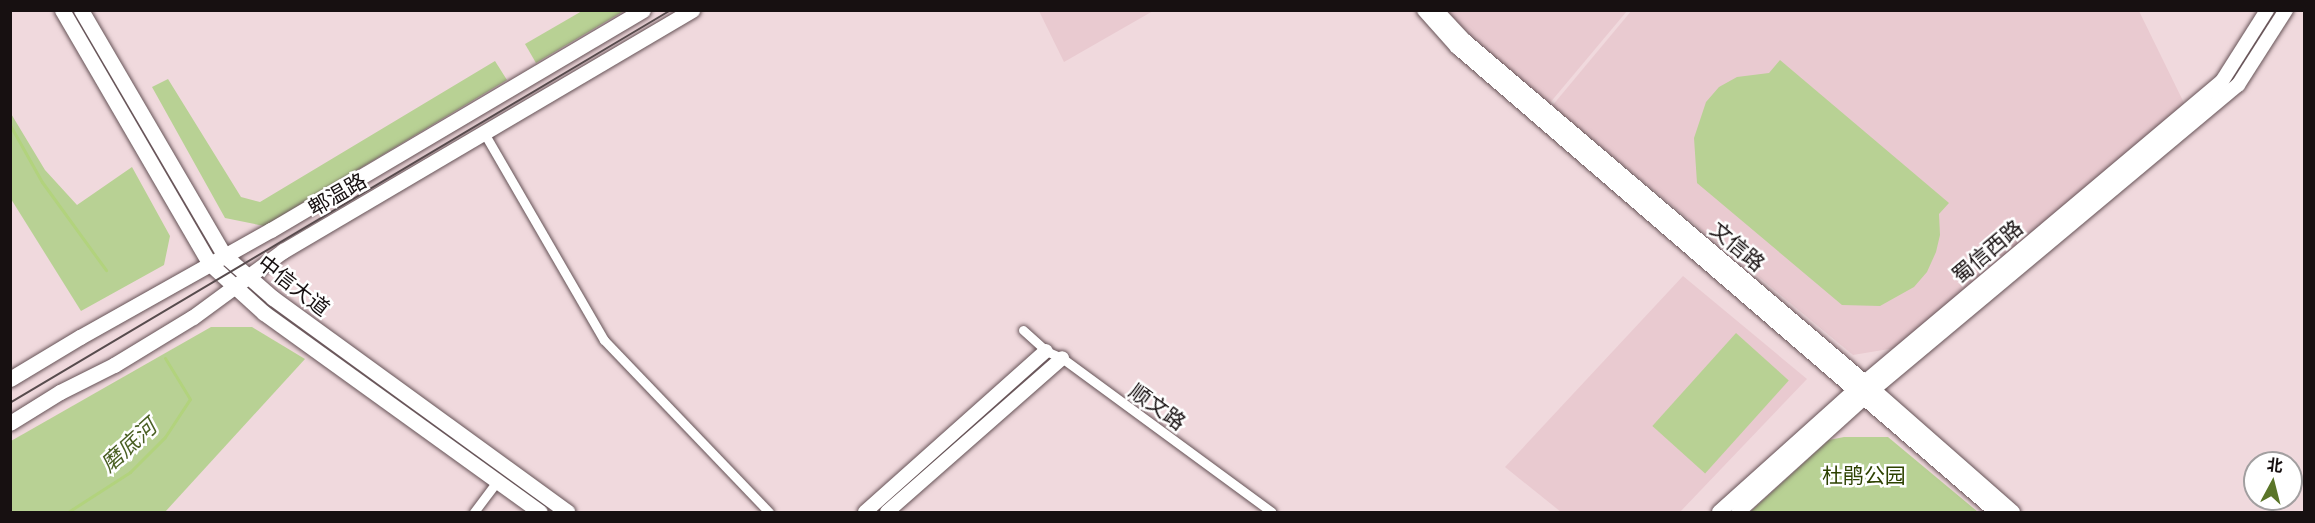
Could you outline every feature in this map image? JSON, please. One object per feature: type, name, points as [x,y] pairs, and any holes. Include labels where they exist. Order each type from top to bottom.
[{"type":"main road","name":"中信大道","points":[[62,10],[209,262],[264,313],[540,513]]},
{"type":"main road","name":"中信大道","points":[[81,10],[224,255],[273,298],[568,513]]},
{"type":"main road","name":"郫温路","points":[[10,379],[643,10]]},
{"type":"main road","name":"郫温路","points":[[10,423],[60,392],[114,365],[193,317],[283,251],[692,10]]},
{"type":"street","points":[[1424,10],[1457,47],[1864,390],[1996,513]]},
{"type":"street","name":"文信路","points":[[1436,10],[1464,40],[1864,390],[2013,513]]},
{"type":"street","name":"蜀信西路","points":[[1719,513],[2222,81],[2267,10]]},
{"type":"street","name":"蜀信西路","points":[[1738,513],[1864,390],[2238,85],[2286,10]]},
{"type":"street","points":[[484,133],[604,340],[769,513]]},
{"type":"street","name":"顺文路","points":[[1023,330],[1046,351],[1062,358],[1272,513]]},
{"type":"street","points":[[865,513],[1046,351]]},
{"type":"street","points":[[887,513],[1062,358]]},
{"type":"street","points":[[474,513],[497,482]]},
{"type":"shaded area","points":[[1632,10],[2139,11],[2185,105],[1895,348],[1853,355],[1552,106]]},
{"type":"shaded area","points":[[1039,11],[1153,11],[1064,62]]},
{"type":"shaded area","points":[[1441,11],[1627,11],[1549,104]]},
{"type":"shaded area","points":[[1683,276],[1807,379],[1680,512],[1561,512],[1505,467]]},
{"type":"green space","points":[[582,11],[624,11],[536,63],[525,44]]},
{"type":"green space","points":[[1780,60],[1949,203],[1939,214],[1940,235],[1936,252],[1927,272],[1914,287],[1880,306],[1842,305],[1697,183],[1694,138],[1706,102],[1719,87],[1737,77],[1769,73]]},
{"type":"green space","points":[[495,61],[507,80],[264,226],[225,218],[152,87],[168,79],[241,197],[260,202]]},
{"type":"green space","points":[[10,112],[45,170],[77,205],[132,167],[170,236],[164,265],[81,311],[11,199]]},
{"type":"green space","points":[[211,327],[252,327],[305,359],[165,512],[11,512],[11,441]]},
{"type":"green space","points":[[1736,333],[1789,381],[1705,473],[1652,426]]},
{"type":"green space","name":"杜鹃公园","points":[[1844,437],[1888,437],[1978,512],[1750,512],[1829,440]]},
{"type":"waterway","name":"磨底河","points":[[10,125],[42,182],[106,270]]},
{"type":"waterway","name":"磨底河","points":[[68,512],[130,472],[165,437],[190,399],[165,358]]},
{"type":"tram line","points":[[10,403],[671,10]]}]
